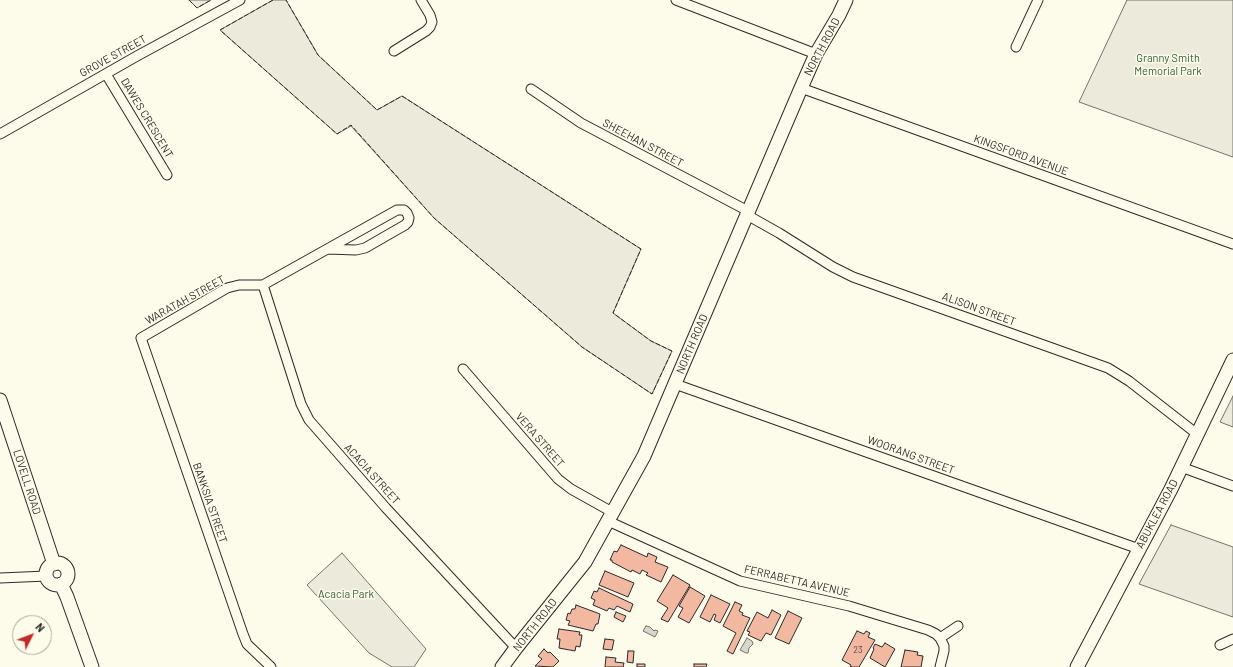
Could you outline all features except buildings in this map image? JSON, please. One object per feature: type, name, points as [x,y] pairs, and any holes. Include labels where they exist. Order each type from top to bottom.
[{"type":"street","name":"GROVE STREET","points":[[0,134],[240,0]]},
{"type":"street","points":[[394,51],[430,27],[432,22],[430,15],[421,0]]},
{"type":"street","points":[[676,0],[816,54]]},
{"type":"street","name":"NORTH ROAD","points":[[502,667],[585,562],[644,456],[800,88],[816,54],[846,0]]},
{"type":"street","points":[[1016,48],[1038,0]]},
{"type":"street","name":"DAWES CRESCENT","points":[[106,74],[167,176]]},
{"type":"street","name":"KINGSFORD AVENUE","points":[[800,88],[1233,244]]},
{"type":"street","name":"SHEEHAN STREET","points":[[531,90],[581,123],[748,213]]},
{"type":"street","name":"WARATAH STREET","points":[[141,338],[227,288],[239,285],[263,285],[397,210],[404,210],[407,213],[409,218],[405,225],[365,248],[356,250],[328,249]]},
{"type":"street","name":"ALISON STREET","points":[[748,213],[833,267],[853,277],[1108,368],[1129,381],[1197,434]]},
{"type":"street","name":"ACACIA STREET","points":[[263,285],[301,404],[309,420],[386,508],[516,648]]},
{"type":"street","name":"BANKSIA STREET","points":[[141,338],[243,634],[248,644],[271,667]]},
{"type":"street","name":"ABUKLEA ROAD","points":[[1077,667],[1181,467],[1233,360]]},
{"type":"street","name":"VERA STREET","points":[[463,369],[558,479],[610,517]]},
{"type":"street","name":"WOORANG STREET","points":[[675,384],[1139,549]]},
{"type":"street","name":"LOVELL ROAD","points":[[0,400],[54,564]]},
{"type":"street","points":[[1181,467],[1233,486]]},
{"type":"street","name":"FERRABETTA AVENUE","points":[[610,517],[740,581],[849,606],[932,632],[940,638]]},
{"type":"street","points":[[54,564],[62,564],[67,571],[67,579],[61,584],[52,583],[47,576],[48,569],[54,564]]},
{"type":"street","points":[[0,578],[47,576]]},
{"type":"street","points":[[61,584],[92,667]]},
{"type":"street","points":[[940,667],[944,646],[940,638],[958,626]]},
{"type":"street","points":[[1220,645],[1233,638]]},
{"type":"green space","points":[[189,0],[211,0],[197,8]]},
{"type":"green space","points":[[273,0],[286,0],[318,55],[377,110],[402,96],[641,249],[613,313],[651,341],[672,351],[652,394],[582,347],[434,218],[351,126],[337,134],[220,30]]},
{"type":"green space","name":"Granny Smith Memorial Park","points":[[1127,0],[1233,0],[1233,157],[1079,102]]},
{"type":"green space","points":[[1233,396],[1233,427],[1220,422]]},
{"type":"green space","points":[[1171,525],[1233,547],[1233,617],[1139,584]]},
{"type":"green space","name":"Acacia Park","points":[[342,553],[426,649],[414,667],[392,667],[369,653],[307,585]]},
{"type":"shaded area","points":[[646,626],[650,627],[654,631],[658,631],[655,637],[643,631]]},
{"type":"shaded area","points":[[747,638],[752,641],[753,644],[749,648],[748,653],[746,653],[740,650]]},
{"type":"fence","points":[[189,0],[197,8],[211,0]]},
{"type":"fence","points":[[273,0],[220,30],[337,134],[351,125],[434,218],[582,347],[652,394],[672,351],[651,341],[613,313],[641,249],[402,96],[377,110],[318,55],[286,0]]}]
